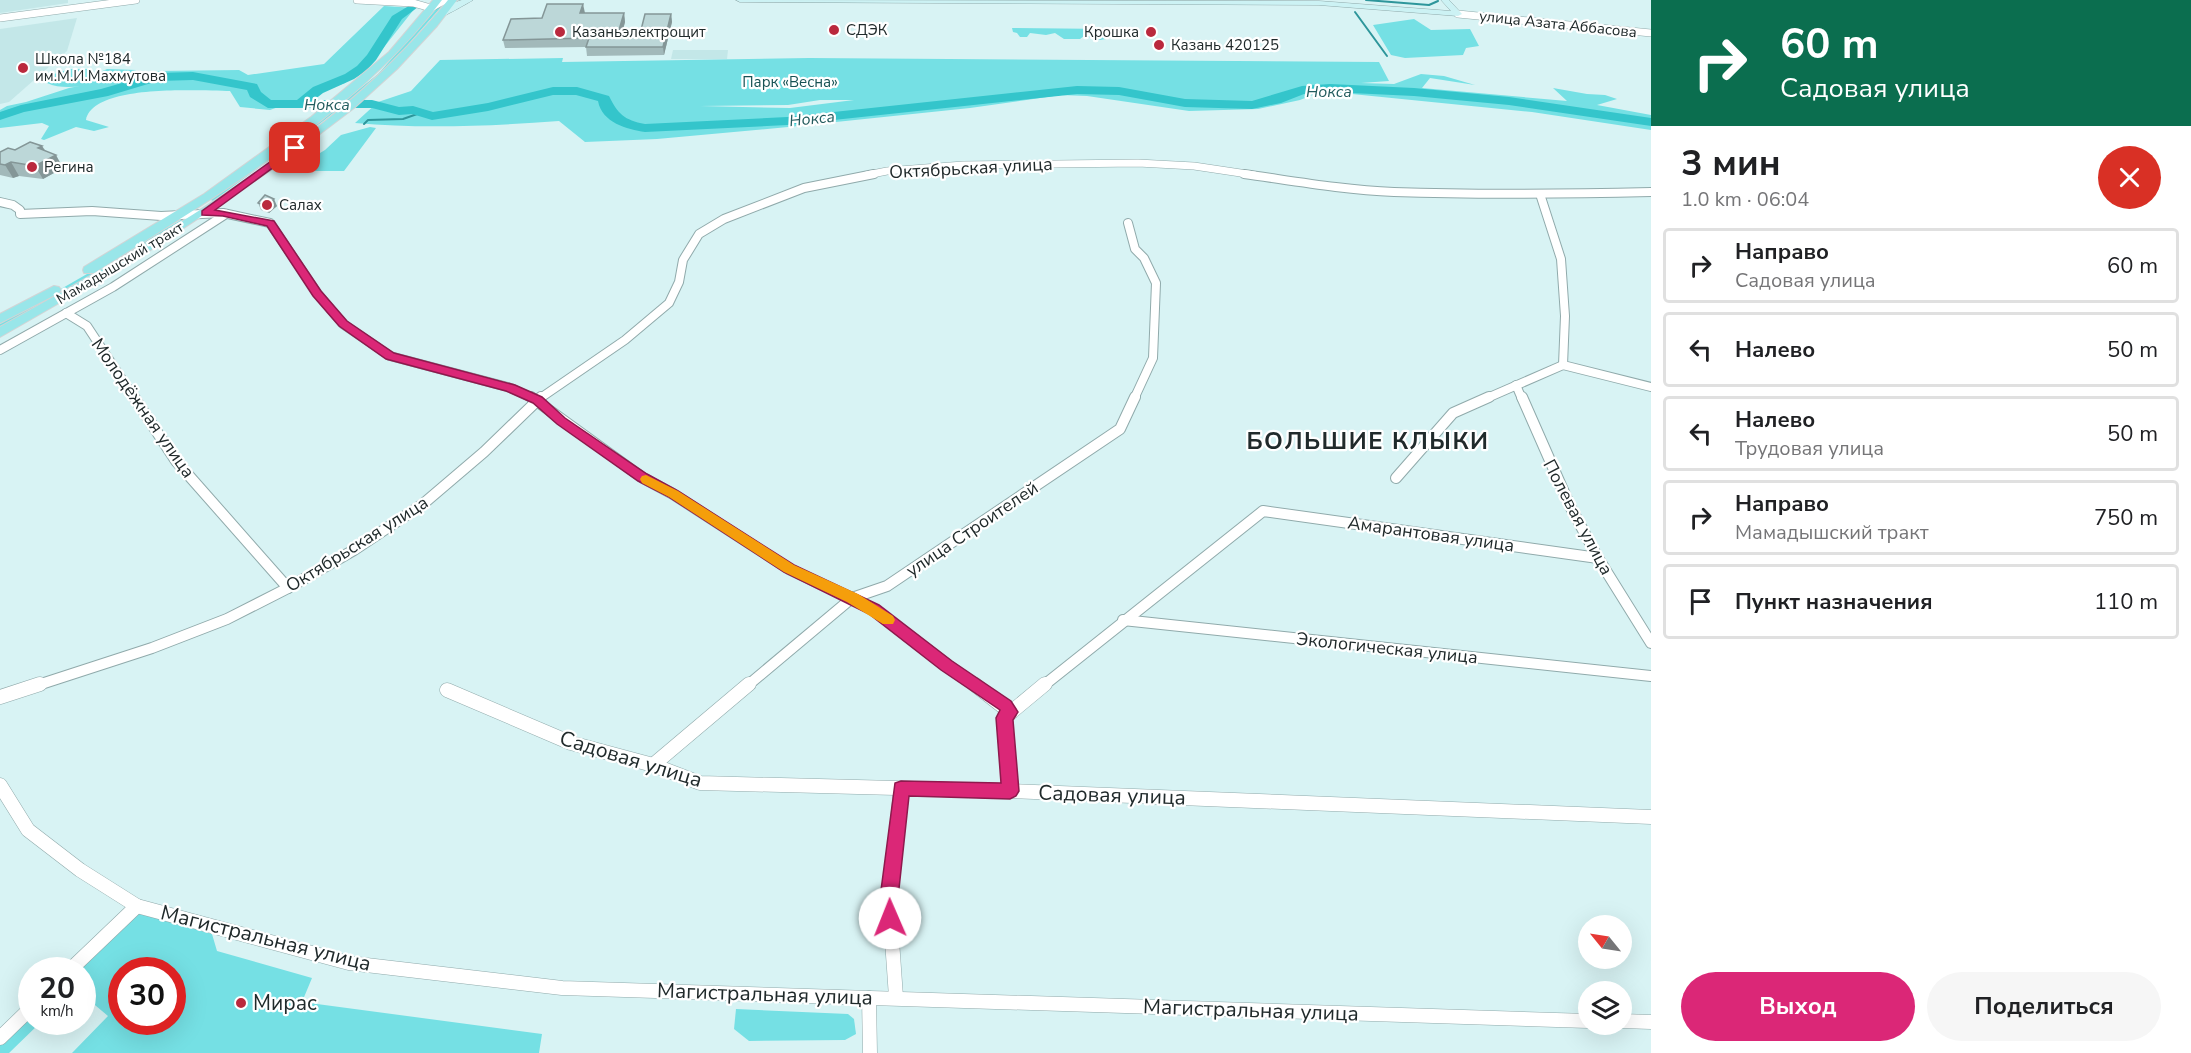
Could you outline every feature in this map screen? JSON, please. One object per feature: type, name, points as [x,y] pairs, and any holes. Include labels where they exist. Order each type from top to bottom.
[{"type":"main road","name":"Мамадышский тракт","points":[[0,333],[127,261],[205,213],[332,122],[411,52],[453,0]]},
{"type":"main road","name":"Мамадышский тракт","points":[[0,319],[103,262],[177,216],[315,119],[392,54],[434,4]]},
{"type":"street","points":[[0,18],[136,0]]},
{"type":"street","points":[[357,0],[396,0]]},
{"type":"street","points":[[389,0],[434,4],[445,0]]},
{"type":"street","points":[[441,16],[453,6],[469,0]]},
{"type":"street","name":"улица Азата Аббасова","points":[[740,0],[1319,3],[1651,33]]},
{"type":"street","points":[[1445,0],[1458,14]]},
{"type":"street","name":"Октябрьская улица","points":[[0,698],[181,637],[226,619],[288,588],[354,550],[423,504],[484,452],[537,400],[625,340],[669,303],[679,282],[682,260],[699,234],[724,219],[804,188],[887,171],[963,165],[1138,163],[1194,166],[1226,173],[1363,190],[1540,194],[1651,192]]},
{"type":"street","points":[[1540,194],[1561,259],[1565,316],[1563,365]]},
{"type":"street","points":[[0,202],[13,205],[20,210],[20,214],[92,211],[177,216],[205,213],[226,214],[270,223],[317,293],[343,324],[390,356],[511,388],[537,400],[561,421],[643,478],[673,494],[789,568],[874,609],[1010,712]]},
{"type":"street","points":[[0,350],[159,258],[226,214]]},
{"type":"street","name":"улица Строителей","points":[[653,765],[852,598],[888,586],[1120,429],[1153,358],[1156,317],[1156,283],[1144,258],[1135,249],[1128,223]]},
{"type":"street","name":"Молодёжная улица","points":[[66,313],[87,326],[176,461],[288,588]]},
{"type":"street","points":[[1396,478],[1453,413],[1563,365],[1651,387]]},
{"type":"street","name":"Полевая улица","points":[[1516,385],[1546,457],[1598,558],[1651,643]]},
{"type":"street","name":"Амарантовая улица","points":[[1124,620],[1263,511],[1598,558]]},
{"type":"street","points":[[1010,791],[1004,718],[1124,620]]},
{"type":"street","name":"Экологическая улица","points":[[1124,620],[1651,676]]},
{"type":"street","name":"Садовая улица","points":[[447,690],[571,743],[653,765],[700,783],[1010,791],[1651,817]]},
{"type":"street","name":"Магистральная улица","points":[[0,785],[28,830],[80,870],[137,906],[349,963],[562,988],[1578,1021]]},
{"type":"street","points":[[896,997],[889,898],[901,788]]},
{"type":"street","points":[[84,957],[137,906]]},
{"type":"street","points":[[869,998],[870,1053]]},
{"type":"street","points":[[0,1038],[18,1021]]},
{"type":"street","points":[[1632,1021],[1651,1022]]},
{"type":"shaded area","points":[[0,0],[68,0],[68,3],[0,13]]},
{"type":"shaded area","name":"Школа №184 им.М.И.Махмутова","points":[[77,18],[67,51],[9,102],[0,104],[0,29]]},
{"type":"shaded area","points":[[673,50],[728,50],[727,59],[671,59]]},
{"type":"green space","points":[[440,5],[443,5],[382,74],[322,122],[213,201],[209,199],[320,121],[378,74]]},
{"type":"green space","points":[[384,6],[415,8],[373,61],[345,83],[270,110],[240,107],[230,91],[174,90],[127,95],[107,100],[93,108],[86,120],[109,127],[94,131],[76,127],[44,140],[41,139],[49,126],[42,123],[0,128],[0,110],[7,106],[69,88],[155,71],[239,70],[248,75],[324,64]]},
{"type":"green space","points":[[1414,19],[1431,30],[1470,29],[1479,46],[1466,48],[1463,55],[1405,58],[1391,55],[1373,25]]},
{"type":"green space","points":[[1012,28],[1109,29],[1112,38],[1100,40],[1084,36],[1080,39],[1064,39],[1055,33],[1046,35],[1030,33],[1027,37],[1020,37],[1013,32]]},
{"type":"green space","name":"Парк «Весна»","points":[[563,58],[562,62],[809,58],[1379,62],[1389,81],[1361,83],[1394,84],[1421,74],[1444,76],[1475,85],[1430,78],[1422,88],[1567,101],[1553,88],[1605,95],[1617,99],[1597,105],[1651,115],[1651,130],[1532,112],[1342,93],[1315,94],[1300,100],[1258,109],[1189,111],[1087,96],[1061,95],[970,108],[788,127],[657,139],[585,142],[559,121],[457,126],[355,123],[378,102],[411,91],[440,60]],"holes":[[[820,100],[854,100],[790,108],[700,106],[788,105]]]},
{"type":"green space","points":[[70,69],[88,69],[94,75],[107,69],[136,70],[131,74],[78,87],[47,83],[51,75]]},
{"type":"green space","points":[[370,127],[376,128],[344,171],[314,171],[297,167],[325,150],[341,135]]},
{"type":"green space","points":[[181,220],[186,221],[0,328],[0,324]]},
{"type":"green space","name":"Мирас","points":[[135,912],[212,934],[217,951],[312,978],[302,1002],[542,1034],[539,1053],[72,1053],[90,1035],[96,1035],[96,1028],[108,1016],[96,1006],[96,957],[89,957]]},
{"type":"green space","points":[[736,1009],[848,1014],[854,1019],[856,1034],[845,1040],[749,1041],[734,1029]]},
{"type":"green space","points":[[18,1027],[18,1035],[28,1035],[9,1053],[0,1053],[0,1044]]},
{"type":"building","points":[[547,4],[583,4],[580,13],[624,13],[619,30],[641,30],[645,14],[671,14],[663,47],[586,47],[589,38],[503,40],[511,19],[542,18]]},
{"type":"building","points":[[30,142],[56,155],[35,166],[11,162],[5,165],[0,164],[0,152],[8,148],[15,150]]},
{"type":"building","points":[[265,195],[274,199],[266,206],[258,203]]},
{"type":"waterway","points":[[1366,0],[1429,5],[1438,1]]},
{"type":"waterway","points":[[300,104],[318,90],[362,68],[372,57],[396,18],[412,7]]},
{"type":"waterway","points":[[1355,12],[1387,56]]},
{"type":"waterway","name":"Нокса","points":[[0,116],[21,109],[103,93],[157,77],[193,76],[252,87],[255,94],[268,104],[300,104]]},
{"type":"waterway","name":"Нокса","points":[[300,104],[372,104],[399,111],[413,110],[432,116],[488,107],[553,91],[577,91],[604,99],[606,109],[627,125],[645,128],[787,121],[1077,90],[1119,91],[1185,103],[1252,105],[1276,100],[1302,90],[1330,88],[1414,92],[1509,101],[1651,122]]},
{"type":"waterway","points":[[364,124],[368,120],[403,119],[420,113]]},
{"type":"slow traffic","points":[[646,479],[789,568],[874,609],[888,620]]},
{"type":"place","name":"СДЭК","points":[[834,30]]},
{"type":"place","name":"Казаньэлектрощит","points":[[560,32]]},
{"type":"place","name":"Крошка","points":[[1151,32]]},
{"type":"place","name":"Казань 420125","points":[[1159,45]]},
{"type":"place","name":"Школа №184 им.М.И.Махмутова","points":[[23,68]]},
{"type":"place","name":"Регина","points":[[32,167]]},
{"type":"place","name":"Салах","points":[[267,205]]},
{"type":"place","name":"Мирас","points":[[241,1003]]},
{"type":"district","name":"БОЛЬШИЕ КЛЫКИ","points":[[1368,441]]},
{"type":"route","points":[[295,148],[205,213],[223,213],[270,223],[281,236],[317,293],[343,324],[390,356],[511,388],[537,400],[561,421],[643,478],[673,494],[789,568],[874,609],[1010,712],[1004,718],[1010,791],[901,788],[889,898],[890,918]]}]
